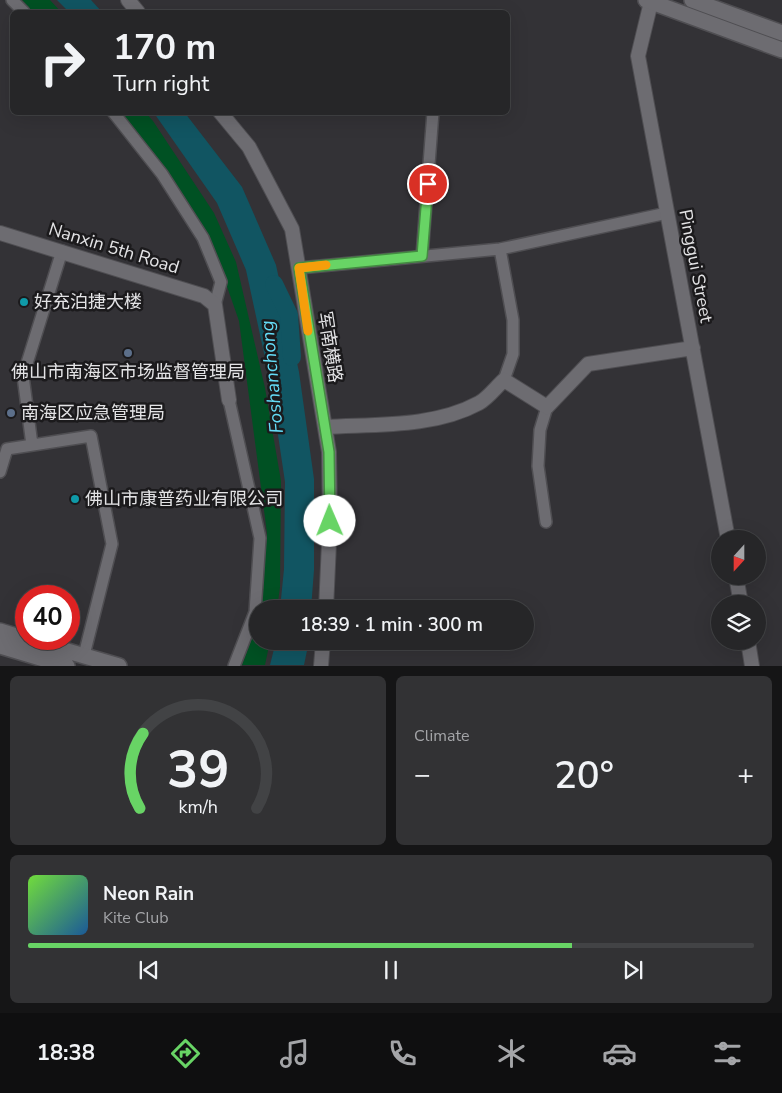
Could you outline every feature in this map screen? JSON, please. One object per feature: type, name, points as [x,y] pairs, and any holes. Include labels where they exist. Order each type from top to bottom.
[{"type":"main road","points":[[692,0],[782,33]]},
{"type":"main road","points":[[649,1],[782,50]]},
{"type":"main road","points":[[0,631],[15,636]]},
{"type":"main road","points":[[0,646],[68,666]]},
{"type":"main road","points":[[66,650],[119,666]]},
{"type":"street","points":[[12,0],[22,10]]},
{"type":"street","points":[[128,0],[136,10]]},
{"type":"street","name":"Pinggui Street","points":[[649,1],[638,56],[726,530]]},
{"type":"street","points":[[115,115],[162,174],[203,238],[220,282],[215,304],[229,400],[260,538],[255,612],[234,666]]},
{"type":"street","name":"军南横路","points":[[222,115],[249,147],[292,229],[329,452],[330,521],[326,600]]},
{"type":"street","points":[[422,256],[433,115]]},
{"type":"street","points":[[299,268],[500,249],[667,213]]},
{"type":"street","name":"Nanxin 5th Road","points":[[0,233],[204,296],[215,304]]},
{"type":"street","points":[[325,427],[414,422],[448,415],[480,403],[504,380],[513,354],[513,320],[500,249]]},
{"type":"street","points":[[32,445],[23,376],[62,251]]},
{"type":"street","points":[[546,522],[538,466],[540,430],[547,407],[588,364],[693,348]]},
{"type":"street","points":[[504,380],[547,407]]},
{"type":"street","points":[[0,472],[7,449],[91,436],[112,544],[84,655]]},
{"type":"street","points":[[321,666],[322,650]]},
{"type":"street","points":[[749,650],[752,666]]},
{"type":"green space","points":[[22,0],[50,0],[59,10],[31,10]]},
{"type":"green space","points":[[122,115],[148,115],[153,121],[214,213],[236,262],[265,388],[281,481],[278,600],[262,600],[267,533],[239,321],[209,235],[154,153]]},
{"type":"green space","points":[[249,646],[249,650],[268,650],[265,665],[242,665]]},
{"type":"water","points":[[57,0],[91,0],[100,10],[67,10]]},
{"type":"water","points":[[155,115],[187,115],[242,187],[276,265],[299,372],[314,479],[314,570],[312,600],[281,600],[284,569],[285,482],[270,381],[246,270],[217,203]]},
{"type":"water","points":[[274,650],[307,650],[304,665],[270,665]]},
{"type":"waterway","name":"Foshanchong","points":[[274,284],[289,315],[292,357]]},
{"type":"slow traffic","points":[[308,331],[299,268],[326,265]]},
{"type":"place","name":"好充泊捷大楼","points":[[24,302]]},
{"type":"place","name":"佛山市南海区市场监督管理局","points":[[128,353]]},
{"type":"place","name":"南海区应急管理局","points":[[11,413]]},
{"type":"place","name":"佛山市康普药业有限公司","points":[[75,499]]},
{"type":"route","points":[[330,521],[329,452],[299,268],[422,256],[428,184]]}]
